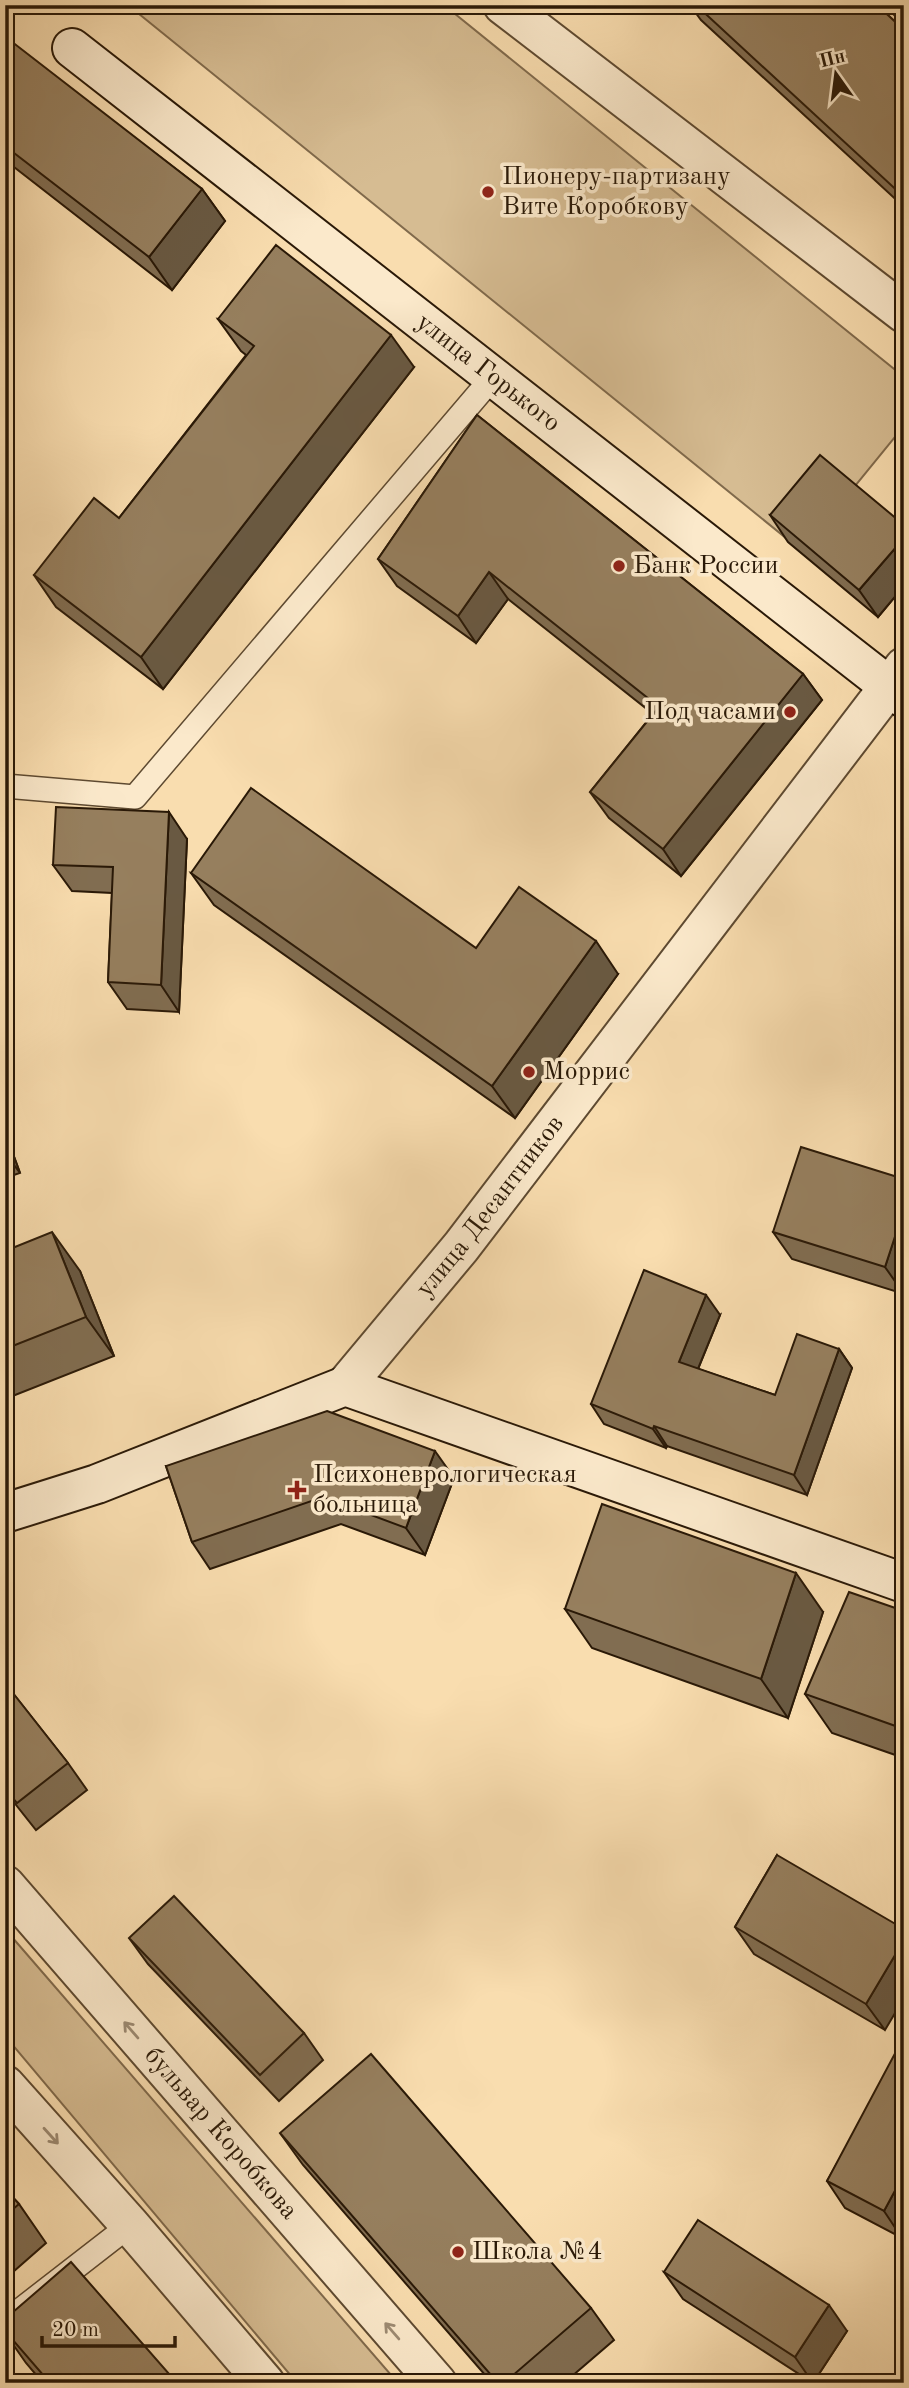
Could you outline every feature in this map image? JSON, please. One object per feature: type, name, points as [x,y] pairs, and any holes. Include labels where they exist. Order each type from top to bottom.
[{"type":"street","points":[[503,5],[904,313]]},
{"type":"street","name":"улица Горького","points":[[72,48],[494,377],[899,684]]},
{"type":"street","name":"улица Десантников","points":[[5,1513],[97,1485],[345,1386],[461,1247],[899,684]]},
{"type":"street","points":[[345,1386],[904,1583]]},
{"type":"street","name":"бульвар Коробкова","points":[[5,1885],[437,2383]]},
{"type":"street","points":[[5,2085],[130,2225],[265,2383]]},
{"type":"lane","points":[[5,786],[135,797],[494,377]]},
{"type":"lane","points":[[5,2322],[130,2225]]},
{"type":"shaded area","points":[[128,5],[444,5],[904,377],[904,426],[802,551]]},
{"type":"shaded area","points":[[5,1929],[398,2383],[297,2383],[5,2036]]},
{"type":"building","points":[[696,5],[877,5],[904,30],[904,197]]},
{"type":"building","points":[[7,38],[202,189],[149,257],[5,146]]},
{"type":"building","points":[[276,245],[391,335],[141,657],[34,575],[94,498],[119,518],[254,346],[218,319]]},
{"type":"building","points":[[477,415],[803,674],[663,849],[590,792],[659,707],[489,572],[458,616],[378,559]]},
{"type":"building","points":[[820,455],[904,525],[904,538],[859,590],[770,515]]},
{"type":"building","points":[[251,788],[476,948],[519,887],[596,941],[492,1086],[191,873]]},
{"type":"building","points":[[56,807],[169,812],[161,985],[108,982],[113,867],[53,865]]},
{"type":"building","points":[[801,1147],[904,1179],[904,1209],[885,1267],[773,1232]]},
{"type":"building","points":[[52,1232],[86,1317],[5,1349],[5,1251]]},
{"type":"building","points":[[644,1270],[706,1295],[679,1362],[775,1395],[797,1334],[839,1349],[794,1475],[654,1426],[653,1429],[591,1404]]},
{"type":"building","points":[[327,1411],[435,1451],[406,1528],[323,1497],[192,1542],[166,1466]]},
{"type":"building","points":[[602,1504],[796,1573],[761,1679],[565,1609]]},
{"type":"building","points":[[849,1592],[904,1611],[904,1729],[805,1694]]},
{"type":"building","points":[[5,1683],[68,1763],[17,1803],[5,1788]]},
{"type":"building","points":[[777,1855],[904,1929],[904,1940],[866,2004],[735,1927]]},
{"type":"building","points":[[174,1896],[304,2033],[260,2075],[129,1938]]},
{"type":"building","points":[[900,2044],[904,2046],[904,2174],[884,2211],[827,2181]]},
{"type":"building","name":"Школа №4","points":[[371,2054],[591,2308],[504,2383],[498,2383],[280,2133]]},
{"type":"building","points":[[5,2189],[19,2204],[5,2216]]},
{"type":"building","points":[[698,2220],[829,2305],[795,2357],[664,2272]]},
{"type":"building","points":[[71,2262],[177,2383],[50,2383],[5,2331],[5,2319]]},
{"type":"railway","points":[[888,5],[904,20]]},
{"type":"place","name":"Пионеру-партизану Вите Коробкову","points":[[488,192]]},
{"type":"place","name":"Банк России","points":[[619,566]]},
{"type":"place","name":"Под часами","points":[[790,712]]},
{"type":"place","name":"Моррис","points":[[529,1072]]},
{"type":"place","name":"Психоневрологическая больница","points":[[297,1490]]},
{"type":"place","name":"Школа №4","points":[[458,2252]]}]
